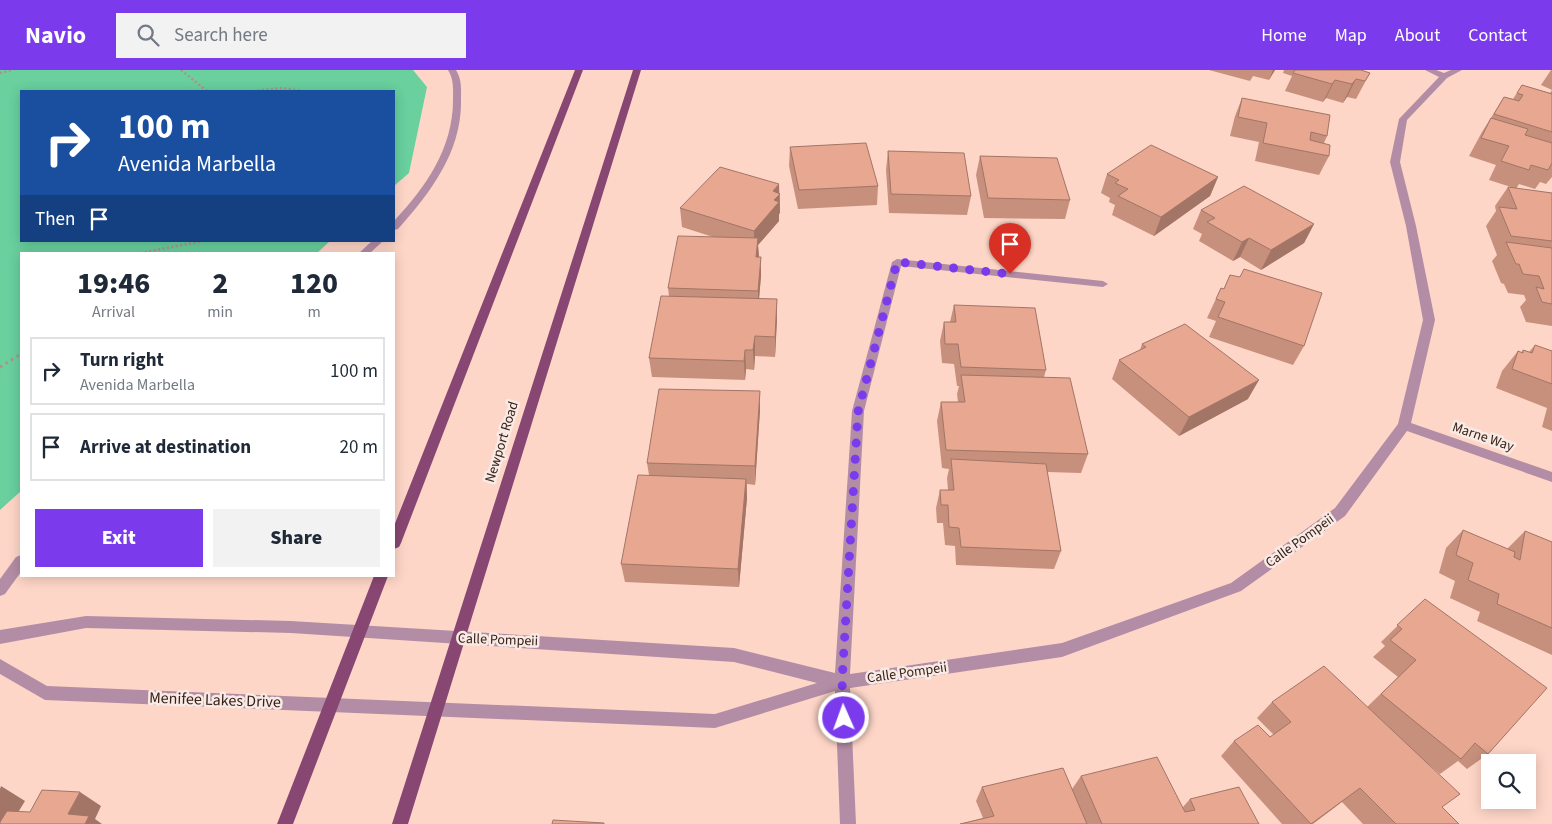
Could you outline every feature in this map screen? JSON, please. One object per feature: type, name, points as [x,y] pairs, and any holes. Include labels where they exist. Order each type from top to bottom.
[{"type":"main road","points":[[395,540],[579,70]]},
{"type":"main road","name":"Newport Road","points":[[400,824],[636,70]]},
{"type":"main road","points":[[284,824],[381,577]]},
{"type":"street","points":[[395,226],[415,204],[444,160],[457,121],[457,78],[452,70]]},
{"type":"street","points":[[1429,70],[1444,76]]},
{"type":"street","name":"Calle Pompeii","points":[[437,709],[716,721],[842,682],[1062,650],[1236,587],[1340,512],[1404,425],[1429,320],[1411,226],[1395,162],[1403,119],[1444,76],[1458,70]]},
{"type":"street","points":[[365,252],[377,242]]},
{"type":"street","points":[[848,824],[842,682],[858,412],[897,262],[1103,284]]},
{"type":"street","name":"Marne Way","points":[[1404,425],[1552,478]]},
{"type":"street","points":[[0,590],[20,562]]},
{"type":"street","points":[[0,637],[86,622],[268,626],[360,632]]},
{"type":"street","name":"Calle Pompeii","points":[[360,632],[734,655],[842,682]]},
{"type":"street","name":"Menifee Lakes Drive","points":[[0,666],[45,693],[437,709]]},
{"type":"path","points":[[0,73],[12,70]]},
{"type":"path","points":[[180,70],[206,90]]},
{"type":"path","points":[[263,90],[282,88],[295,90]]},
{"type":"path","points":[[146,252],[197,242]]},
{"type":"path","points":[[0,367],[20,355]]},
{"type":"green space","points":[[0,70],[413,70],[427,87],[409,173],[395,185],[395,90],[20,90],[20,242],[329,242],[318,252],[20,252],[20,492],[0,510]]},
{"type":"building","points":[[1295,70],[1361,70],[1370,73],[1365,81],[1356,79],[1352,84],[1335,80],[1332,84],[1293,73]]},
{"type":"building","points":[[1522,85],[1552,94],[1552,132],[1494,114],[1504,97],[1519,101],[1523,95],[1517,93]]},
{"type":"building","points":[[1242,98],[1330,115],[1327,136],[1311,132],[1310,140],[1330,145],[1329,156],[1263,143],[1267,123],[1238,117]]},
{"type":"building","points":[[1491,118],[1528,129],[1525,135],[1552,143],[1552,163],[1548,170],[1531,165],[1529,170],[1501,161],[1509,146],[1481,138]]},
{"type":"building","points":[[866,143],[878,186],[799,190],[790,147]]},
{"type":"building","points":[[1151,145],[1218,177],[1161,217],[1118,196],[1128,189],[1115,183],[1119,180],[1107,174]]},
{"type":"building","points":[[888,151],[964,153],[971,196],[891,194]]},
{"type":"building","points":[[980,156],[1057,158],[1070,200],[988,198]]},
{"type":"building","points":[[720,167],[779,184],[773,191],[780,194],[774,200],[779,202],[754,231],[680,208]]},
{"type":"building","points":[[1244,186],[1314,224],[1271,250],[1249,238],[1242,242],[1207,222],[1215,218],[1201,210]]},
{"type":"building","points":[[1508,187],[1552,193],[1552,241],[1511,236],[1499,207],[1517,209]]},
{"type":"building","points":[[678,236],[758,238],[756,257],[761,257],[758,291],[668,288]]},
{"type":"building","points":[[1506,242],[1552,248],[1552,304],[1542,302],[1536,287],[1544,289],[1539,276],[1523,274]]},
{"type":"building","points":[[1244,269],[1322,293],[1304,346],[1218,317],[1225,302],[1216,299],[1221,288],[1224,289],[1230,275],[1240,277]]},
{"type":"building","points":[[661,296],[777,299],[775,337],[755,336],[753,350],[745,350],[744,361],[649,358]]},
{"type":"building","points":[[954,305],[1035,308],[1046,370],[961,367],[958,344],[945,344],[944,322],[956,322]]},
{"type":"building","points":[[1185,324],[1259,380],[1189,417],[1119,360],[1146,347],[1142,344]]},
{"type":"building","points":[[1535,345],[1552,351],[1552,384],[1512,369],[1518,351],[1523,353],[1523,350],[1532,353]]},
{"type":"building","points":[[961,375],[1070,378],[1088,454],[946,450],[941,402],[965,402]]},
{"type":"building","points":[[659,389],[760,391],[755,466],[647,463]]},
{"type":"building","points":[[951,459],[1046,464],[1061,551],[961,547],[959,528],[949,527],[948,505],[941,505],[940,490],[954,490]]},
{"type":"building","points":[[638,475],[746,479],[738,569],[621,564]]},
{"type":"building","points":[[1463,530],[1515,552],[1514,557],[1520,560],[1525,531],[1552,542],[1552,628],[1497,604],[1499,594],[1468,580],[1473,563],[1456,555]]},
{"type":"building","points":[[1425,599],[1547,688],[1488,754],[1475,743],[1461,759],[1381,694],[1416,660],[1390,640],[1402,629],[1397,625]]},
{"type":"building","points":[[1324,666],[1460,794],[1442,807],[1459,824],[1396,824],[1360,788],[1311,824],[1234,741],[1258,725],[1270,737],[1291,722],[1272,702]]},
{"type":"building","points":[[1157,757],[1185,812],[1195,810],[1190,799],[1239,787],[1259,824],[1102,824],[1081,776]]},
{"type":"building","points":[[1063,768],[1087,824],[960,824],[994,816],[982,787]]},
{"type":"building","points":[[42,790],[80,792],[68,814],[89,816],[85,824],[0,824],[7,811],[30,812]]},
{"type":"building","points":[[553,820],[604,823],[604,824],[552,824]]},
{"type":"route","points":[[844,718],[842,682],[858,412],[897,262],[1010,274]]}]
